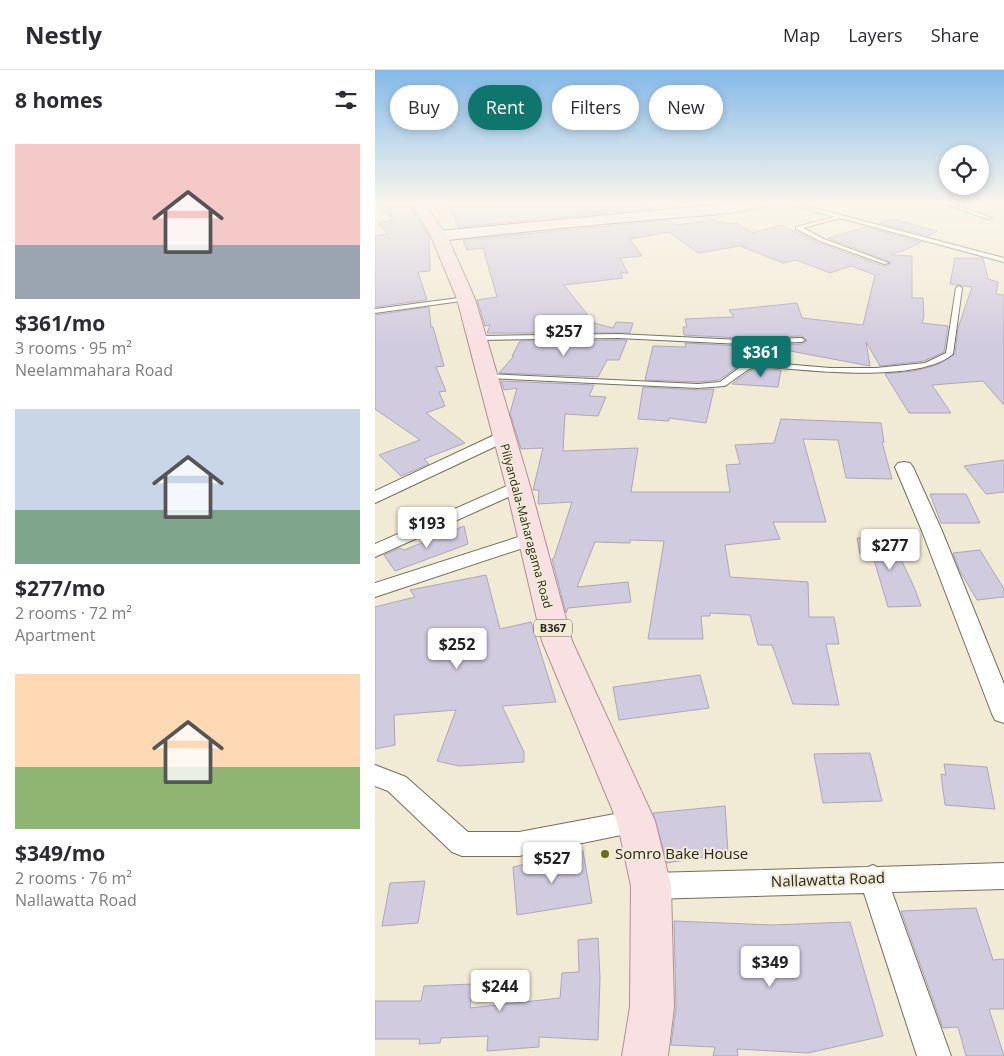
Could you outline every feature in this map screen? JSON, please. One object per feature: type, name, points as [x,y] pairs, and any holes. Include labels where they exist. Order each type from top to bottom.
[{"type":"main road","name":"Piliyandala-Maharagama Road","points":[[445,249],[466,299],[478,338],[503,436],[519,486],[557,641],[636,821],[651,886],[652,1007],[645,1056]]},
{"type":"street","points":[[375,498],[503,436]]},
{"type":"street","points":[[904,466],[932,531],[1004,714]]},
{"type":"street","points":[[375,551],[519,486]]},
{"type":"street","points":[[375,590],[531,539]]},
{"type":"street","points":[[375,775],[397,784],[462,844],[519,844],[636,821]]},
{"type":"street","name":"Nallawatta Road","points":[[651,886],[873,878],[1004,876]]},
{"type":"street","points":[[873,878],[935,1056]]},
{"type":"lane","points":[[848,249],[886,263]]},
{"type":"lane","points":[[963,249],[1004,260]]},
{"type":"lane","points":[[487,376],[698,386],[722,384],[746,367],[759,364],[830,370],[875,370],[927,365],[949,354],[959,288]]},
{"type":"lane","points":[[375,311],[466,299]]},
{"type":"lane","points":[[478,338],[617,336],[741,342],[802,340]]},
{"type":"building","points":[[375,249],[429,249],[430,271],[418,272],[427,300],[375,307]]},
{"type":"building","points":[[483,249],[637,249],[642,256],[620,258],[628,273],[620,273],[623,278],[564,285],[594,323],[613,328],[616,322],[633,323],[630,333],[487,333],[490,325],[485,326],[477,300],[497,297]]},
{"type":"building","points":[[692,249],[722,249],[698,253]]},
{"type":"building","points":[[748,249],[836,249],[883,266],[889,265],[891,262],[857,249],[907,249],[891,255],[912,256],[912,298],[923,298],[924,317],[922,323],[948,326],[944,352],[924,361],[880,366],[866,342],[870,366],[785,350],[783,362],[759,360],[743,363],[719,380],[698,382],[645,380],[653,346],[686,347],[685,343],[741,346],[802,344],[807,341],[802,336],[741,338],[684,335],[683,327],[687,327],[685,319],[734,317],[729,310],[797,303],[802,318],[863,325],[875,275],[851,266],[830,273],[796,260],[783,263]]},
{"type":"building","points":[[955,258],[983,258],[988,279],[998,282],[996,294],[1004,295],[1004,405],[983,381],[932,385],[951,413],[909,413],[885,374],[914,371],[937,365],[955,354],[958,328],[972,287],[950,284]]},
{"type":"building","points":[[429,307],[431,327],[433,327],[444,366],[436,367],[446,391],[439,392],[445,406],[426,413],[465,443],[424,459],[429,464],[401,476],[379,455],[420,440],[375,409],[375,315]]},
{"type":"building","points":[[627,340],[619,360],[607,360],[598,377],[499,373],[514,356],[512,356],[520,341]]},
{"type":"building","points":[[759,368],[781,370],[778,387],[732,384],[750,371]]},
{"type":"building","points":[[501,381],[594,385],[589,396],[606,397],[598,416],[565,414],[563,451],[638,448],[631,492],[730,492],[726,465],[740,464],[735,445],[774,443],[781,419],[881,423],[884,442],[882,442],[892,479],[846,478],[838,440],[803,439],[826,522],[773,522],[780,539],[725,545],[730,577],[808,582],[809,617],[834,617],[839,644],[826,644],[839,705],[793,704],[772,645],[758,645],[750,615],[710,613],[710,616],[701,616],[703,639],[648,639],[664,541],[630,540],[630,543],[595,542],[577,587],[628,582],[631,602],[568,608],[566,613],[552,559],[554,558],[572,502],[538,504],[539,490],[533,490],[543,448],[521,449],[510,413],[517,388],[504,390]]},
{"type":"building","points":[[643,387],[714,389],[706,423],[669,418],[669,421],[638,419]]},
{"type":"building","points":[[1004,460],[1004,492],[986,494],[964,466]]},
{"type":"building","points":[[930,494],[966,494],[980,523],[941,523]]},
{"type":"building","points":[[464,526],[468,544],[395,571],[384,555],[400,548],[404,550]]},
{"type":"building","points":[[890,536],[921,606],[888,607],[872,553],[860,554],[857,538]]},
{"type":"building","points":[[980,550],[1004,589],[1004,597],[977,600],[960,571],[953,553]]},
{"type":"building","points":[[486,575],[500,629],[531,622],[556,702],[502,706],[524,752],[524,762],[459,766],[437,761],[456,710],[394,715],[395,745],[375,749],[375,607],[415,597],[410,590]]},
{"type":"building","points":[[700,675],[709,708],[619,720],[613,687]]},
{"type":"building","points":[[870,753],[882,801],[823,803],[814,754]]},
{"type":"building","points":[[944,764],[987,767],[995,809],[945,805],[941,774],[946,775]]},
{"type":"building","points":[[725,806],[728,853],[667,863],[653,813]]},
{"type":"building","points":[[583,851],[592,903],[517,915],[513,867]]},
{"type":"building","points":[[425,881],[418,923],[382,926],[390,883]]},
{"type":"building","points":[[976,908],[993,960],[1004,959],[1004,1009],[989,1009],[1004,1056],[966,1056],[958,1027],[943,1028],[901,911]]},
{"type":"building","points":[[674,921],[772,925],[850,922],[883,1036],[808,1053],[737,1049],[738,1056],[713,1056],[715,1047],[671,1045],[676,1007]]},
{"type":"building","points":[[598,938],[600,978],[598,1040],[539,1037],[539,1047],[487,1051],[488,1036],[441,1038],[440,1043],[419,1044],[420,1039],[375,1039],[375,1001],[421,1001],[424,986],[473,984],[470,1008],[560,998],[562,973],[579,972],[578,940]]},
{"type":"place","name":"Somro Bake House","points":[[605,854]]}]
